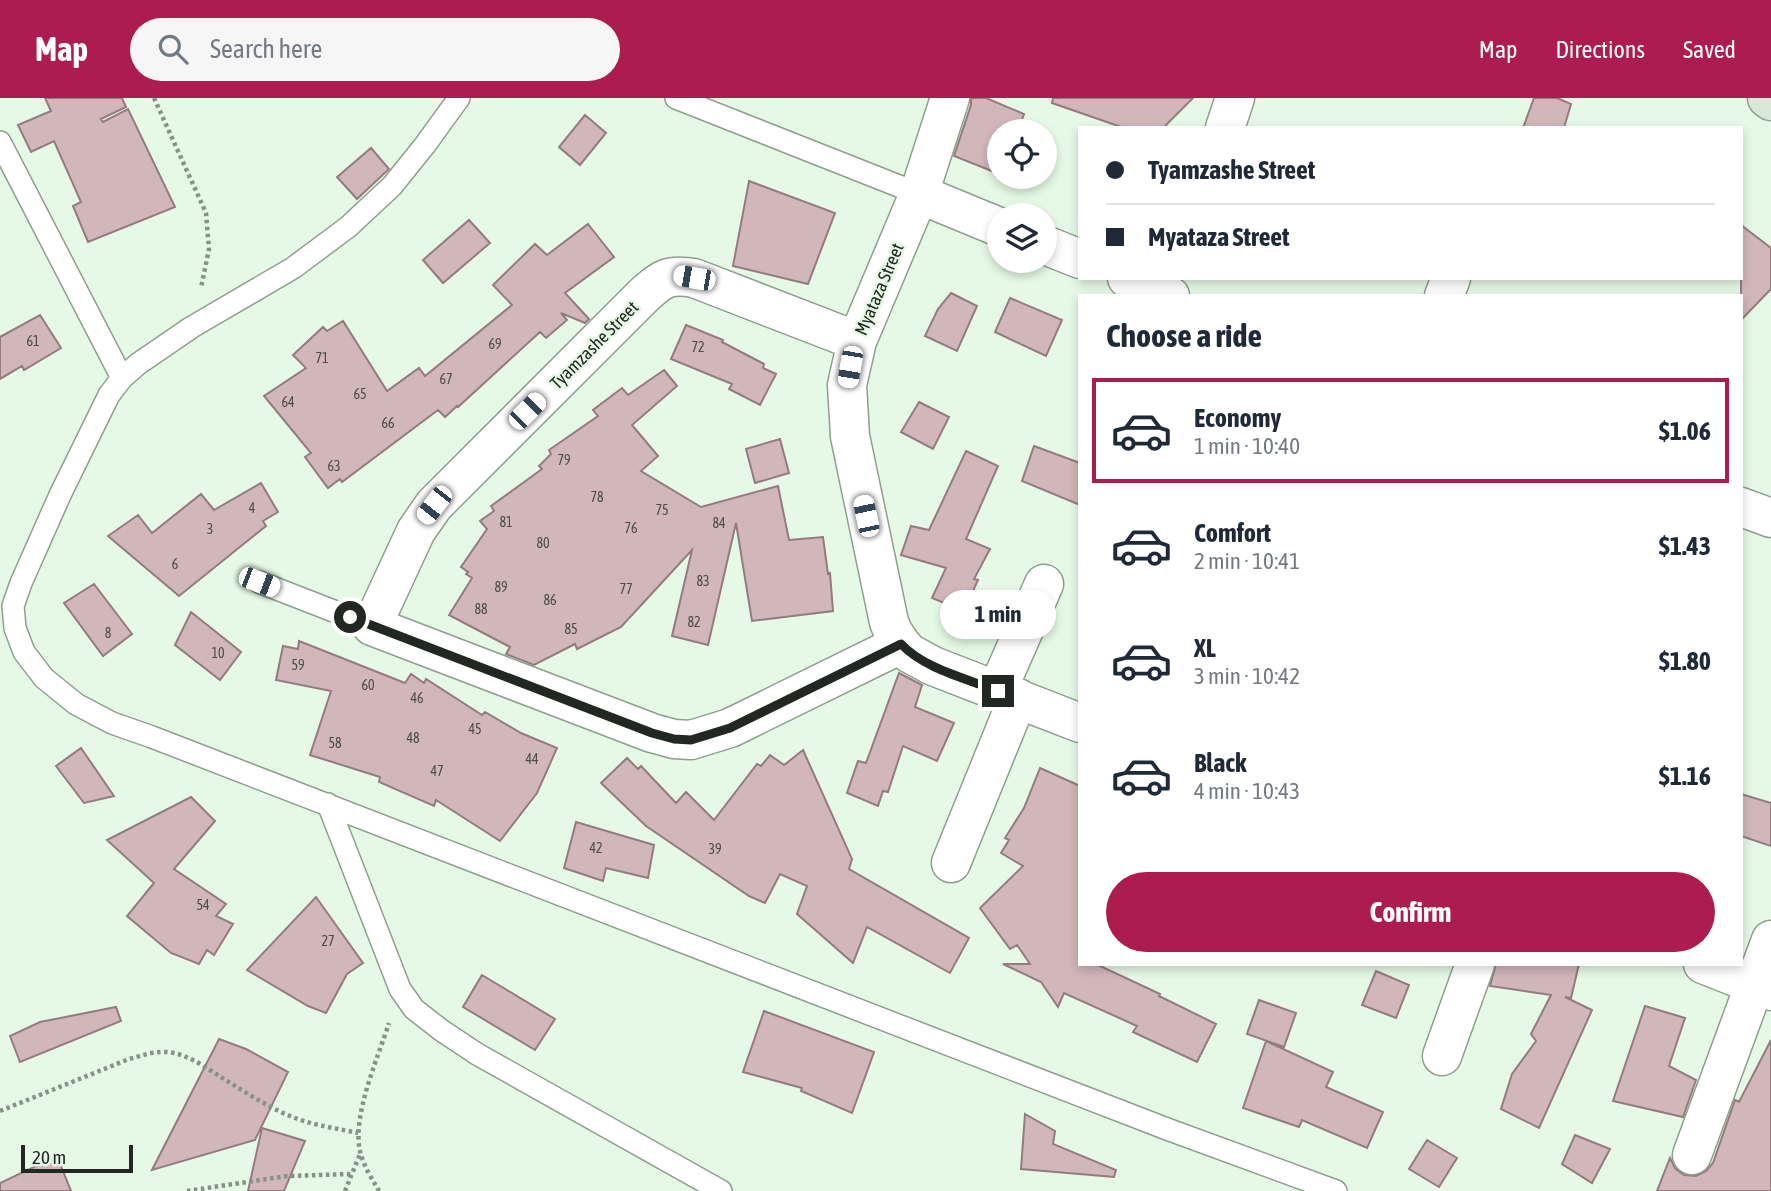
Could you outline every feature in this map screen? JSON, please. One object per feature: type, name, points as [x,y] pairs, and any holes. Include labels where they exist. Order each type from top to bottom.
[{"type":"main road","points":[[1767,98],[1771,101]]},
{"type":"street","name":"Myataza Street","points":[[901,644],[889,622],[850,436],[847,385],[857,341],[919,194],[950,98]]},
{"type":"street","points":[[1226,126],[1235,98]]},
{"type":"street","points":[[919,194],[987,222]]},
{"type":"street","points":[[1057,250],[1078,258]]},
{"type":"street","name":"Tyamzashe Street","points":[[372,626],[416,531],[434,505],[660,281],[671,276],[694,278],[857,341]]},
{"type":"street","points":[[1132,280],[1167,294]]},
{"type":"street","points":[[1743,508],[1771,517]]},
{"type":"street","points":[[951,863],[1044,584]]},
{"type":"street","points":[[372,626],[674,739],[691,740],[730,728],[901,644],[909,653],[933,666],[1078,722]]},
{"type":"street","points":[[1692,1155],[1763,988],[1771,940]]},
{"type":"street","points":[[1442,1056],[1474,966]]},
{"type":"street","points":[[1708,966],[1763,988]]},
{"type":"lane","points":[[459,98],[392,186],[348,227],[293,268],[192,327],[138,364],[108,395],[60,495],[13,606],[15,628],[24,652],[44,678],[76,704],[112,723],[1167,1129],[1336,1191]]},
{"type":"lane","points":[[676,98],[919,194]]},
{"type":"lane","points":[[0,142],[122,378]]},
{"type":"lane","points":[[259,582],[372,626]]},
{"type":"lane","points":[[328,804],[400,989],[414,1009],[477,1054],[722,1191]]},
{"type":"path","points":[[154,98],[206,213],[209,249],[192,327]]},
{"type":"path","points":[[379,1191],[360,1154],[358,1133],[361,1107],[400,989]]},
{"type":"path","points":[[0,1111],[129,1059],[166,1052],[181,1054],[289,1116],[358,1133]]},
{"type":"path","points":[[345,1191],[360,1154]]},
{"type":"path","points":[[187,1191],[287,1176],[352,1174]]},
{"type":"building","points":[[45,98],[122,98],[126,107],[101,119],[103,122],[128,109],[175,207],[88,242],[73,206],[81,202],[54,141],[31,152],[18,125],[51,111]]},
{"type":"building","points":[[971,98],[986,98],[1024,114],[1022,119],[987,119],[987,169],[954,156]]},
{"type":"building","points":[[1053,98],[1193,98],[1165,126],[1118,126],[1052,103]]},
{"type":"building","points":[[1534,98],[1557,98],[1571,104],[1565,126],[1524,126]]},
{"type":"building","points":[[585,115],[606,133],[580,165],[559,147]]},
{"type":"building","points":[[371,148],[389,169],[357,199],[337,177]]},
{"type":"building","points":[[749,181],[835,213],[808,284],[733,266]]},
{"type":"building","points":[[469,220],[490,243],[443,283],[423,260]]},
{"type":"building","points":[[588,224],[614,257],[565,293],[589,319],[585,323],[561,313],[567,320],[546,338],[540,332],[445,417],[438,410],[342,482],[340,479],[328,488],[305,457],[311,453],[264,396],[306,368],[293,355],[323,327],[327,331],[343,321],[387,391],[419,368],[425,376],[512,305],[493,285],[535,244],[547,255]]},
{"type":"building","points":[[1743,227],[1771,248],[1771,289],[1743,318]]},
{"type":"building","points":[[951,293],[977,306],[957,351],[925,336],[938,309]]},
{"type":"building","points":[[1010,298],[1062,320],[1046,356],[995,332]]},
{"type":"building","points":[[40,315],[61,348],[24,370],[22,366],[0,379],[0,337]]},
{"type":"building","points":[[686,325],[723,340],[722,342],[764,364],[763,368],[776,374],[760,405],[729,389],[732,384],[671,359]]},
{"type":"building","points":[[664,370],[677,386],[632,425],[658,456],[641,471],[701,507],[778,486],[789,540],[823,537],[828,574],[830,573],[833,611],[752,621],[736,523],[708,645],[672,636],[692,550],[621,627],[577,649],[575,644],[534,665],[506,654],[510,647],[449,615],[472,578],[461,567],[487,529],[480,521],[494,511],[491,506],[542,469],[539,466],[551,454],[549,450],[598,416],[593,410],[622,388],[628,395]]},
{"type":"building","points":[[919,402],[949,417],[933,449],[901,432]]},
{"type":"building","points":[[780,439],[789,473],[755,483],[746,449]]},
{"type":"building","points":[[1034,446],[1078,462],[1078,504],[1022,481]]},
{"type":"building","points":[[966,451],[998,466],[966,539],[990,549],[974,579],[978,580],[964,611],[932,598],[946,568],[901,555],[911,526],[929,530]]},
{"type":"building","points":[[261,483],[278,512],[263,521],[266,526],[179,596],[108,536],[138,515],[152,533],[201,494],[214,510]]},
{"type":"building","points":[[94,584],[132,634],[103,656],[64,603]]},
{"type":"building","points":[[191,612],[241,652],[220,680],[175,645]]},
{"type":"building","points":[[299,641],[405,683],[411,674],[424,683],[426,679],[482,715],[485,712],[521,733],[557,748],[537,793],[500,841],[436,800],[434,806],[379,782],[380,777],[310,755],[331,691],[276,680],[283,646],[298,649]]},
{"type":"building","points":[[899,673],[922,685],[915,707],[954,723],[937,761],[903,746],[888,792],[883,791],[878,806],[847,793],[858,761],[866,763]]},
{"type":"building","points":[[81,748],[114,796],[84,803],[56,766]]},
{"type":"building","points":[[803,750],[852,859],[849,869],[969,938],[950,973],[867,927],[853,963],[797,914],[807,886],[780,874],[765,903],[749,896],[646,826],[601,783],[627,758],[638,769],[641,766],[676,803],[686,792],[714,820],[757,764],[761,766],[770,755],[784,765]]},
{"type":"building","points":[[1040,768],[1078,785],[1078,966],[1100,966],[1216,1024],[1197,1062],[1133,1032],[1137,1026],[1064,993],[1058,1007],[1041,982],[1003,964],[1030,964],[1017,945],[1010,949],[980,908],[1023,866],[1001,853],[1009,840],[1005,838],[1024,808]]},
{"type":"building","points":[[1743,795],[1771,803],[1771,846],[1743,837]]},
{"type":"building","points":[[191,797],[215,821],[174,869],[226,904],[216,916],[233,924],[214,955],[207,950],[199,964],[171,953],[127,916],[154,883],[107,840]]},
{"type":"building","points":[[576,822],[654,845],[648,878],[606,868],[603,881],[564,868]]},
{"type":"building","points":[[316,897],[363,963],[347,974],[326,1013],[308,1006],[247,970]]},
{"type":"building","points":[[1495,966],[1579,966],[1571,998],[1565,997],[1592,1010],[1539,1128],[1501,1109],[1512,1074],[1536,1041],[1531,1034],[1551,995],[1490,986]]},
{"type":"building","points":[[1376,971],[1409,985],[1396,1018],[1362,1005]]},
{"type":"building","points":[[482,975],[555,1019],[535,1050],[463,1007]]},
{"type":"building","points":[[1259,1000],[1296,1013],[1284,1047],[1247,1034]]},
{"type":"building","points":[[1645,1006],[1685,1018],[1669,1066],[1696,1080],[1683,1117],[1613,1101]]},
{"type":"building","points":[[116,1007],[121,1021],[20,1062],[10,1036],[40,1022]]},
{"type":"building","points":[[764,1011],[874,1052],[852,1113],[801,1091],[802,1088],[743,1072]]},
{"type":"building","points":[[219,1039],[246,1049],[288,1072],[255,1140],[152,1170]]},
{"type":"building","points":[[1771,1040],[1771,1191],[1657,1191],[1670,1158],[1675,1168],[1684,1175],[1696,1176],[1706,1171],[1713,1163],[1735,1100],[1739,1102]]},
{"type":"building","points":[[1266,1041],[1333,1072],[1326,1087],[1383,1112],[1367,1148],[1302,1120],[1299,1127],[1243,1108]]},
{"type":"building","points":[[1025,1114],[1055,1131],[1053,1144],[1116,1170],[1114,1177],[1021,1169]]},
{"type":"building","points":[[262,1128],[305,1141],[284,1191],[248,1191]]},
{"type":"building","points":[[1575,1135],[1610,1149],[1592,1183],[1562,1164]]},
{"type":"building","points":[[1427,1140],[1457,1158],[1439,1187],[1409,1169]]},
{"type":"building","points":[[57,1156],[71,1191],[0,1191],[0,1183]]},
{"type":"route","points":[[350,617],[652,733],[674,739],[691,740],[730,728],[901,644],[909,653],[933,666],[998,691]]}]
